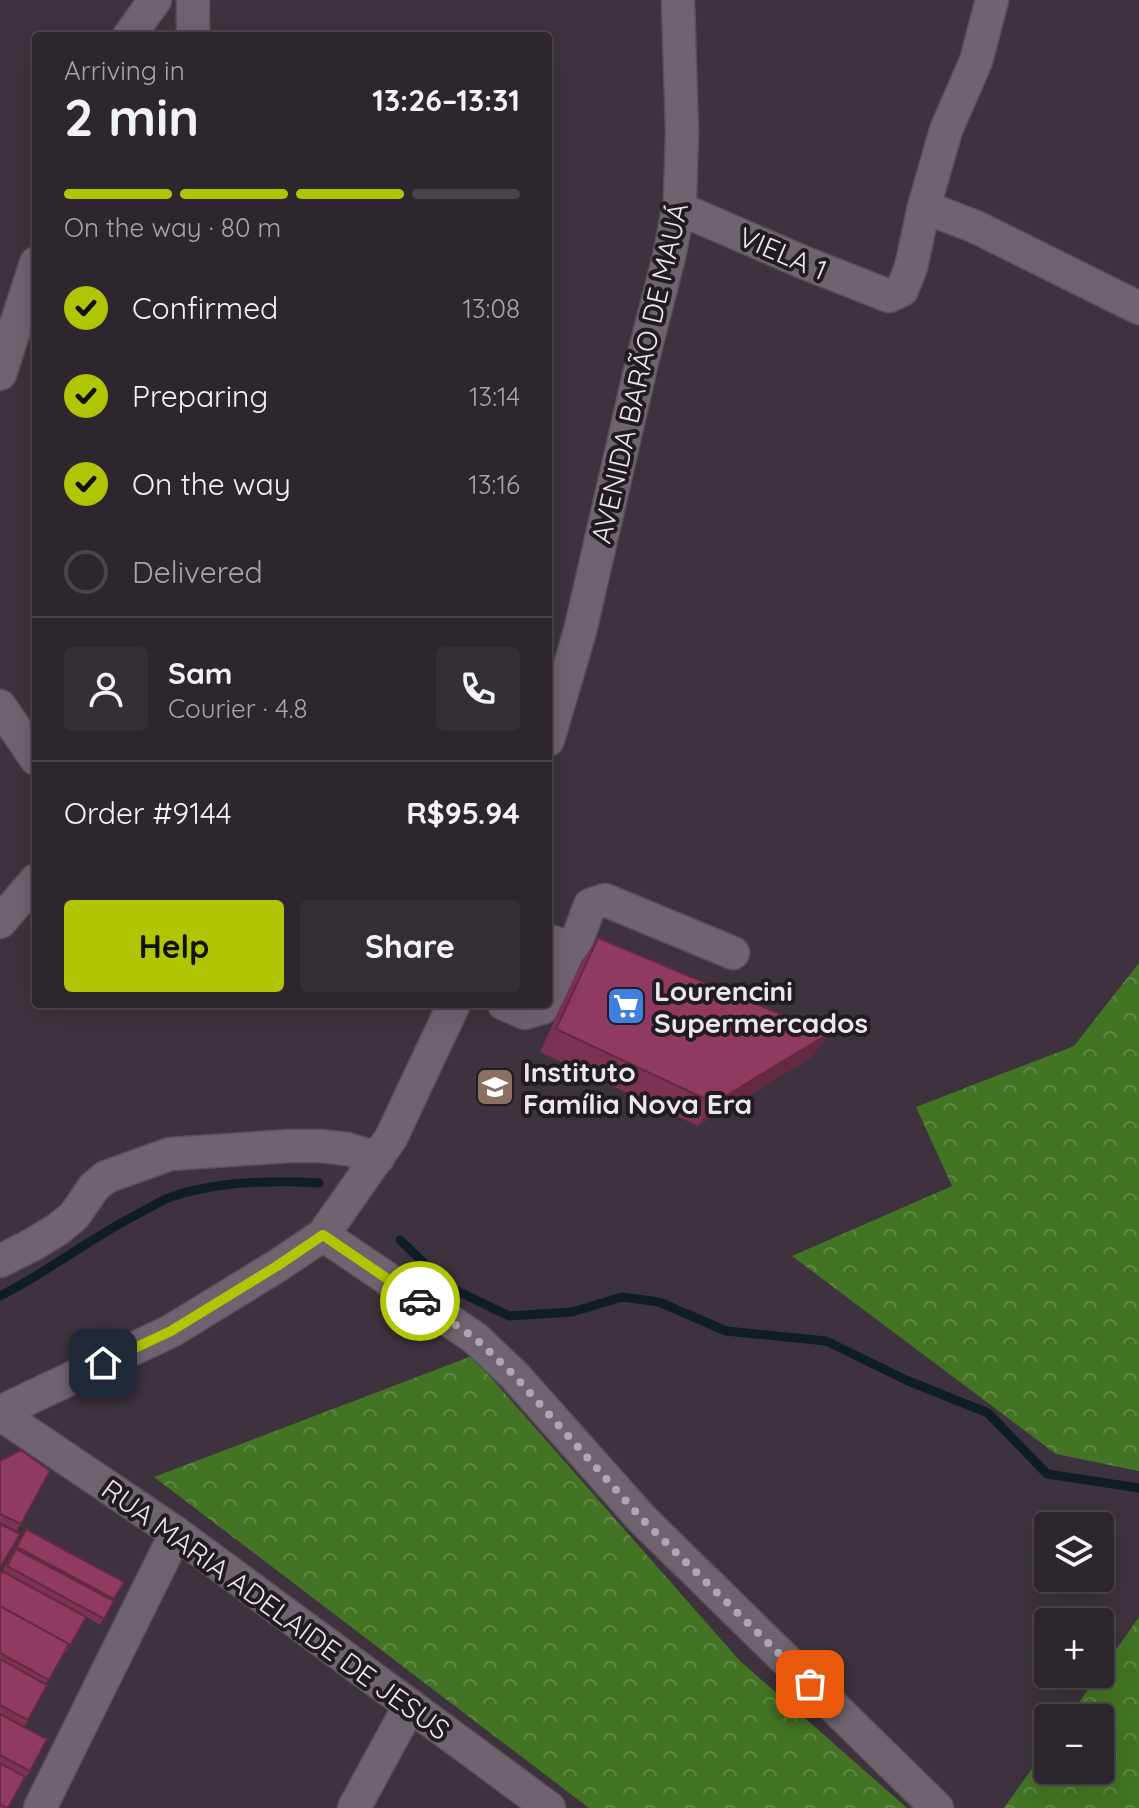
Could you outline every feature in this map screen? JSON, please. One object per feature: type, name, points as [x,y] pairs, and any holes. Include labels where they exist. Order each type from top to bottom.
[{"type":"street","points":[[132,32],[155,0]]},
{"type":"street","points":[[193,0],[193,32]]},
{"type":"street","name":"AVENIDA BARÃO DE MAUÁ","points":[[552,726],[580,631],[680,200],[682,132],[678,0]]},
{"type":"street","points":[[992,0],[976,61],[946,130],[924,207],[976,227],[1139,308]]},
{"type":"street","name":"VIELA 1","points":[[678,208],[889,296],[902,290],[911,267],[924,207]]},
{"type":"street","points":[[0,374],[32,275]]},
{"type":"street","points":[[0,706],[32,753]]},
{"type":"street","points":[[0,922],[32,885]]},
{"type":"street","points":[[552,980],[561,945],[590,905],[605,900],[733,953]]},
{"type":"street","points":[[0,1413],[171,1331],[323,1235],[391,1138],[452,1008]]},
{"type":"street","points":[[513,1008],[525,1013],[542,1008]]},
{"type":"street","points":[[0,1261],[58,1229],[74,1216],[94,1187],[106,1177],[170,1154],[321,1146],[347,1149],[378,1158]]},
{"type":"street","points":[[323,1235],[475,1338],[514,1375],[642,1519],[937,1808]]},
{"type":"street","name":"RUA MARIA ADELAIDE DE JESUS","points":[[0,1413],[176,1533],[549,1808]]},
{"type":"street","points":[[40,1808],[176,1533]]},
{"type":"street","points":[[354,1808],[410,1705]]},
{"type":"green space","points":[[1139,963],[1139,1471],[1056,1454],[792,1256],[952,1186],[916,1107],[1074,1046]]},
{"type":"green space","points":[[472,1356],[740,1661],[907,1808],[589,1808],[154,1477]]},
{"type":"green space","points":[[1139,1617],[1139,1808],[1004,1808],[1034,1766],[1034,1784],[1114,1784],[1114,1704],[1078,1704],[1089,1688],[1114,1688],[1114,1653]]},
{"type":"building","name":"Lourencini Supermercados","points":[[598,938],[828,1034],[714,1103],[556,1029]]},
{"type":"building","points":[[21,1450],[50,1471],[21,1524],[0,1514],[0,1461]]},
{"type":"building","points":[[0,1524],[20,1534],[0,1568]]},
{"type":"building","points":[[26,1529],[124,1582],[114,1599],[17,1547]]},
{"type":"building","points":[[16,1549],[114,1601],[104,1619],[7,1566]]},
{"type":"building","points":[[2,1571],[86,1617],[69,1648],[69,1644],[0,1606]]},
{"type":"building","points":[[0,1606],[69,1644],[49,1680],[0,1653]]},
{"type":"building","points":[[0,1659],[47,1685],[28,1720],[0,1705]]},
{"type":"building","points":[[0,1714],[47,1739],[30,1771],[0,1755]]},
{"type":"building","points":[[0,1763],[25,1777],[8,1808],[0,1805]]},
{"type":"waterway","points":[[0,1296],[120,1223],[171,1197],[244,1183],[319,1183]]},
{"type":"waterway","points":[[400,1240],[449,1287],[509,1316],[572,1312],[622,1297],[659,1302],[726,1331],[826,1341],[906,1380],[988,1413],[1047,1474],[1139,1488]]},
{"type":"way so far","points":[[420,1301],[475,1338],[514,1375],[642,1519],[810,1684]]},
{"type":"place","name":"Lourencini Supermercados","points":[[626,1006]]},
{"type":"place","name":"Instituto Família Nova Era","points":[[495,1087]]},
{"type":"route","points":[[103,1363],[171,1331],[323,1235],[420,1301]]}]
